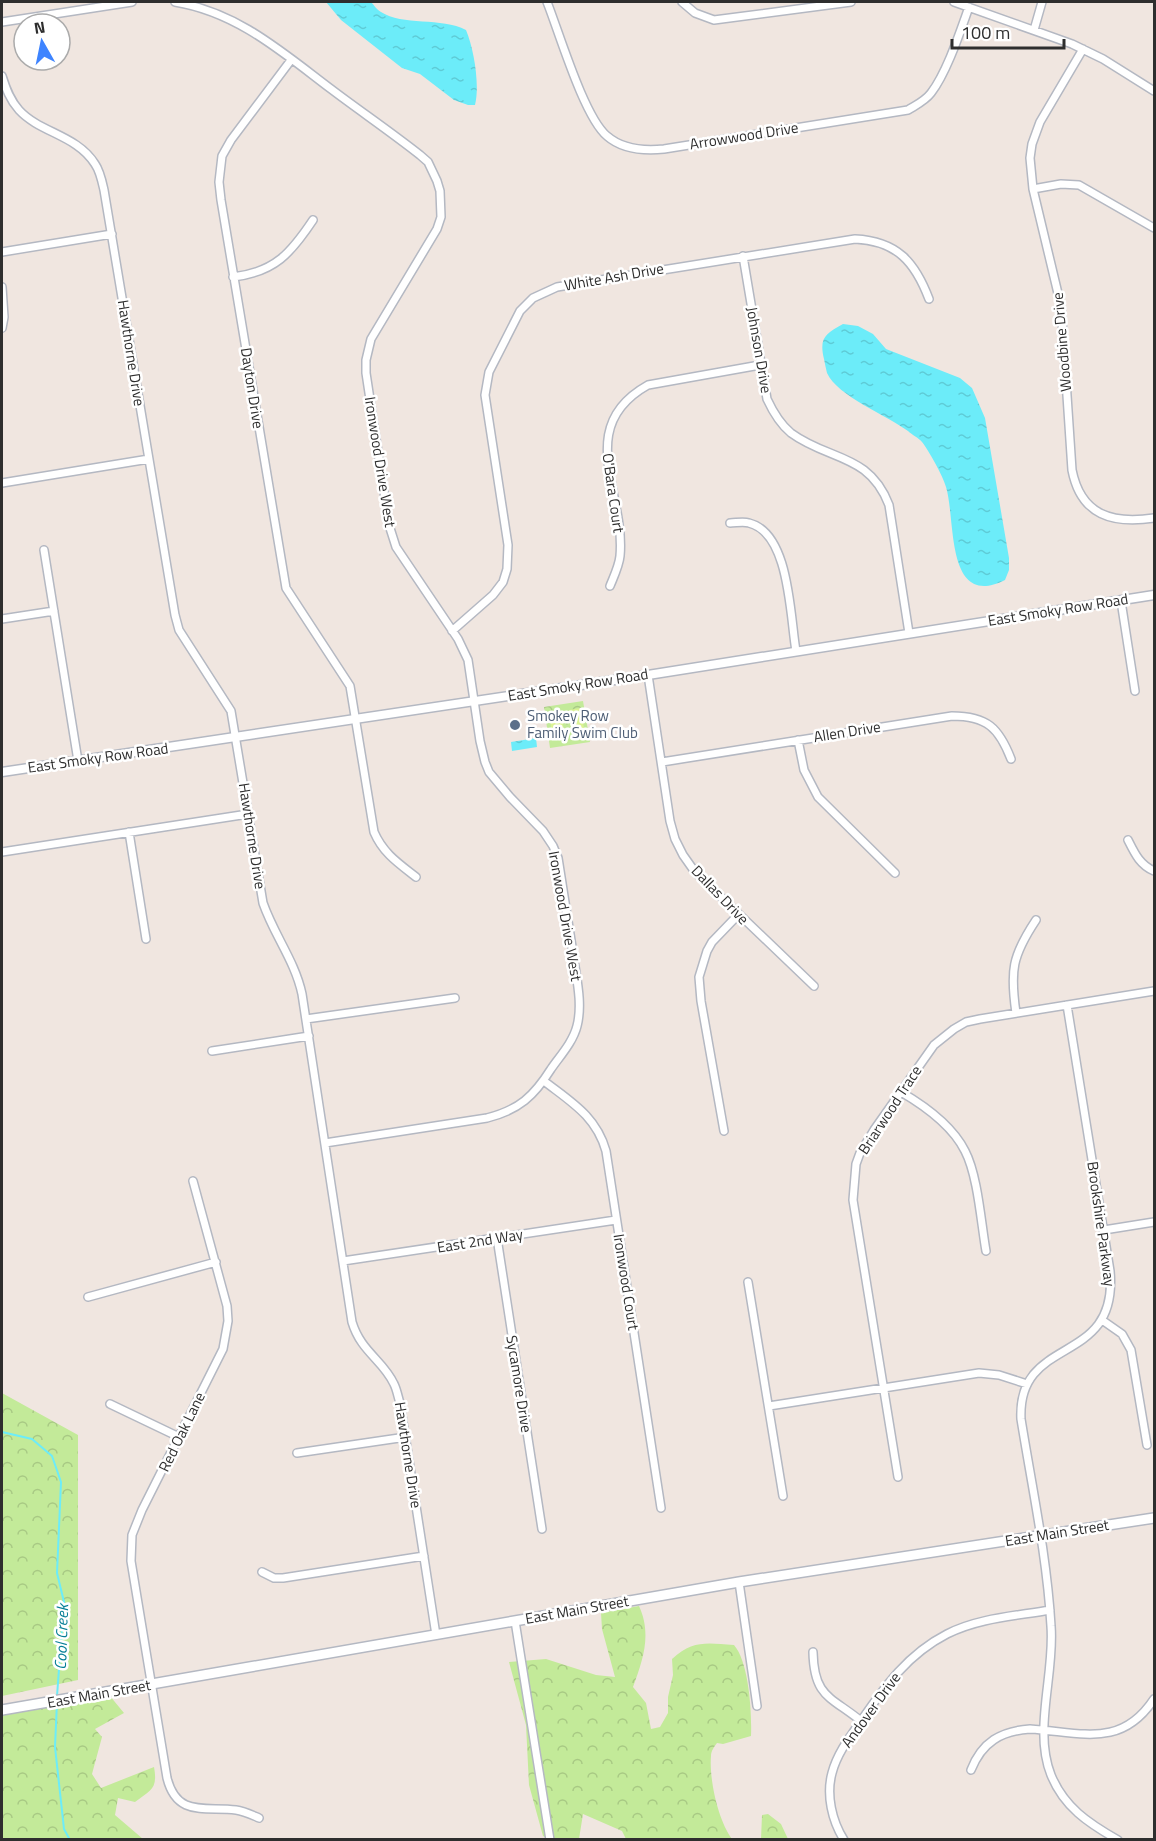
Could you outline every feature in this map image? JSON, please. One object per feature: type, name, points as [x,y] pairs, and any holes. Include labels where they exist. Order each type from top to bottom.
[{"type":"main road","name":"East Main Street","points":[[2,1710],[739,1582],[1155,1518]]},
{"type":"street","points":[[2,22],[132,2]]},
{"type":"street","name":"Ironwood Drive West","points":[[175,2],[195,5],[236,21],[259,35],[420,155],[433,171],[440,191],[441,217],[437,228],[367,348],[366,373],[393,538],[404,561],[452,631],[468,660],[485,762],[489,772],[503,790],[543,831],[553,846],[559,866],[580,1007],[577,1029],[544,1081],[530,1097],[505,1113],[325,1143]]},
{"type":"street","name":"Arrowwood Drive","points":[[547,2],[592,118],[606,136],[618,144],[641,150],[664,149],[908,110],[918,105],[931,93],[952,50],[969,7]]},
{"type":"street","points":[[682,2],[695,13],[714,20],[851,2]]},
{"type":"street","points":[[954,2],[1083,49],[1155,91]]},
{"type":"street","points":[[1034,30],[1042,2]]},
{"type":"street","name":"Woodbine Drive","points":[[1083,49],[1040,122],[1032,144],[1030,170],[1061,306],[1070,455],[1077,488],[1089,504],[1103,515],[1123,521],[1155,518]]},
{"type":"street","name":"Dayton Drive","points":[[291,60],[231,140],[222,156],[219,182],[233,277],[286,588],[347,680],[374,832],[391,858],[416,877]]},
{"type":"street","name":"Hawthorne Drive","points":[[2,76],[11,100],[20,111],[75,144],[95,164],[104,190],[179,630],[231,711],[263,903],[299,981],[352,1322],[362,1346],[384,1369],[394,1384],[400,1403],[436,1635]]},
{"type":"street","points":[[1033,189],[1061,183],[1079,185],[1155,228]]},
{"type":"street","points":[[233,277],[264,270],[277,262],[296,246],[313,220]]},
{"type":"street","points":[[2,252],[112,234]]},
{"type":"street","name":"White Ash Drive","points":[[452,631],[493,596],[503,582],[507,569],[508,545],[490,434],[486,385],[489,372],[520,311],[533,298],[557,287],[845,240],[867,239],[905,257],[916,270],[929,299]]},
{"type":"street","name":"Johnson Drive","points":[[743,256],[767,399],[778,419],[789,431],[803,441],[855,463],[876,481],[884,493],[889,505],[909,633]]},
{"type":"street","points":[[2,287],[4,316],[2,328]]},
{"type":"street","name":"O'Bara Court","points":[[610,586],[618,567],[620,545],[607,448],[610,429],[620,407],[636,392],[648,385],[760,365]]},
{"type":"street","points":[[2,483],[149,459]]},
{"type":"street","points":[[730,523],[748,522],[755,525],[766,533],[777,549],[784,570],[796,651]]},
{"type":"street","points":[[44,550],[78,760]]},
{"type":"street","name":"East Smoky Row Road","points":[[2,772],[648,675],[1155,595]]},
{"type":"street","points":[[1121,600],[1135,691]]},
{"type":"street","points":[[2,619],[54,611]]},
{"type":"street","name":"Dallas Drive","points":[[648,675],[670,821],[683,855],[695,872],[814,986]]},
{"type":"street","name":"Allen Drive","points":[[662,762],[967,716],[994,728],[1003,739],[1011,759]]},
{"type":"street","points":[[798,740],[804,770],[818,797],[895,873]]},
{"type":"street","points":[[2,852],[248,814]]},
{"type":"street","points":[[129,832],[146,939]]},
{"type":"street","points":[[1128,840],[1137,858],[1144,866],[1155,871]]},
{"type":"street","points":[[724,1131],[701,1001],[699,977],[712,942],[738,915]]},
{"type":"street","points":[[1016,1013],[1012,984],[1014,961],[1020,944],[1036,920]]},
{"type":"street","name":"Briarwood Trace","points":[[898,1477],[854,1200],[853,1186],[860,1153],[934,1045],[954,1029],[980,1019],[1155,991]]},
{"type":"street","points":[[306,1019],[455,998]]},
{"type":"street","name":"Brookshire Parkway","points":[[1027,1384],[1041,1365],[1085,1340],[1102,1320],[1111,1296],[1112,1283],[1104,1230],[1067,1005]]},
{"type":"street","points":[[212,1051],[309,1036]]},
{"type":"street","name":"Ironwood Court","points":[[544,1081],[586,1114],[598,1130],[606,1151],[661,1508]]},
{"type":"street","points":[[901,1092],[952,1130],[965,1150],[974,1180],[986,1251]]},
{"type":"street","name":"Red Oak Lane","points":[[193,1181],[227,1306],[227,1336],[223,1349],[132,1535],[131,1561],[167,1778],[172,1793],[177,1799],[191,1807],[239,1810],[259,1818]]},
{"type":"street","name":"East 2nd Way","points":[[343,1261],[616,1220]]},
{"type":"street","points":[[1104,1230],[1155,1222]]},
{"type":"street","name":"Sycamore Drive","points":[[497,1238],[542,1529]]},
{"type":"street","points":[[88,1298],[216,1262]]},
{"type":"street","points":[[748,1282],[783,1496]]},
{"type":"street","points":[[1102,1320],[1122,1334],[1131,1350],[1147,1445]]},
{"type":"street","points":[[769,1406],[979,1373],[999,1375],[1027,1384],[1022,1397],[1021,1419],[1050,1610],[1051,1649],[1044,1730],[1047,1761],[1063,1797],[1073,1810],[1089,1823],[1118,1839]]},
{"type":"street","points":[[110,1404],[179,1437]]},
{"type":"street","points":[[297,1453],[406,1437]]},
{"type":"street","points":[[262,1572],[273,1578],[283,1578],[424,1556]]},
{"type":"street","points":[[739,1582],[757,1706]]},
{"type":"street","name":"Andover Drive","points":[[844,1839],[831,1812],[831,1775],[836,1760],[892,1678],[912,1657],[949,1633],[980,1622],[1050,1610]]},
{"type":"street","points":[[515,1621],[550,1839]]},
{"type":"street","points":[[813,1652],[813,1672],[820,1687],[826,1695],[861,1721]]},
{"type":"street","points":[[971,1770],[983,1746],[999,1735],[1018,1730],[1107,1734],[1122,1730],[1134,1723],[1155,1699]]},
{"type":"green space","points":[[583,701],[590,742],[550,748],[544,707]]},
{"type":"green space","points":[[581,708],[585,735],[573,737],[569,710]]},
{"type":"green space","points":[[561,711],[565,738],[553,740],[549,713]]},
{"type":"green space","points":[[2,1393],[78,1435],[78,1680],[2,1696]]},
{"type":"green space","points":[[639,1606],[645,1627],[645,1647],[633,1687],[646,1703],[651,1729],[660,1727],[668,1713],[668,1697],[673,1675],[672,1659],[680,1653],[700,1644],[734,1645],[743,1663],[751,1714],[751,1736],[723,1744],[717,1743],[711,1756],[711,1776],[716,1799],[732,1839],[626,1839],[622,1831],[583,1814],[579,1839],[549,1839],[543,1836],[529,1785],[526,1725],[509,1662],[546,1659],[596,1675],[615,1677],[602,1629],[601,1613]]},
{"type":"green space","points":[[110,1696],[124,1713],[95,1729],[102,1737],[92,1774],[101,1788],[154,1767],[155,1780],[152,1788],[135,1802],[118,1798],[115,1815],[143,1839],[2,1840],[2,1713]]},
{"type":"green space","points":[[768,1814],[781,1824],[788,1839],[761,1839],[762,1815]]},
{"type":"water","points":[[326,2],[371,2],[380,11],[400,19],[446,24],[466,30],[475,67],[477,88],[475,105],[454,100],[420,74],[402,68],[341,20]]},
{"type":"water","points":[[843,324],[858,326],[873,334],[886,349],[960,378],[972,388],[985,418],[1009,558],[1009,570],[1005,580],[986,586],[972,583],[963,572],[957,557],[946,487],[925,446],[899,425],[841,390],[827,373],[823,341],[828,334]]},
{"type":"water","points":[[536,738],[537,747],[512,751],[511,742]]},
{"type":"waterway","name":"Cool Creek","points":[[2,1432],[32,1439],[52,1456],[61,1482],[57,1573],[64,1602],[57,1696]]},
{"type":"waterway","name":"Cool Creek","points":[[57,1702],[55,1747],[64,1829],[70,1840]]},
{"type":"place","name":"Smokey Row Family Swim Club","points":[[515,725]]}]
